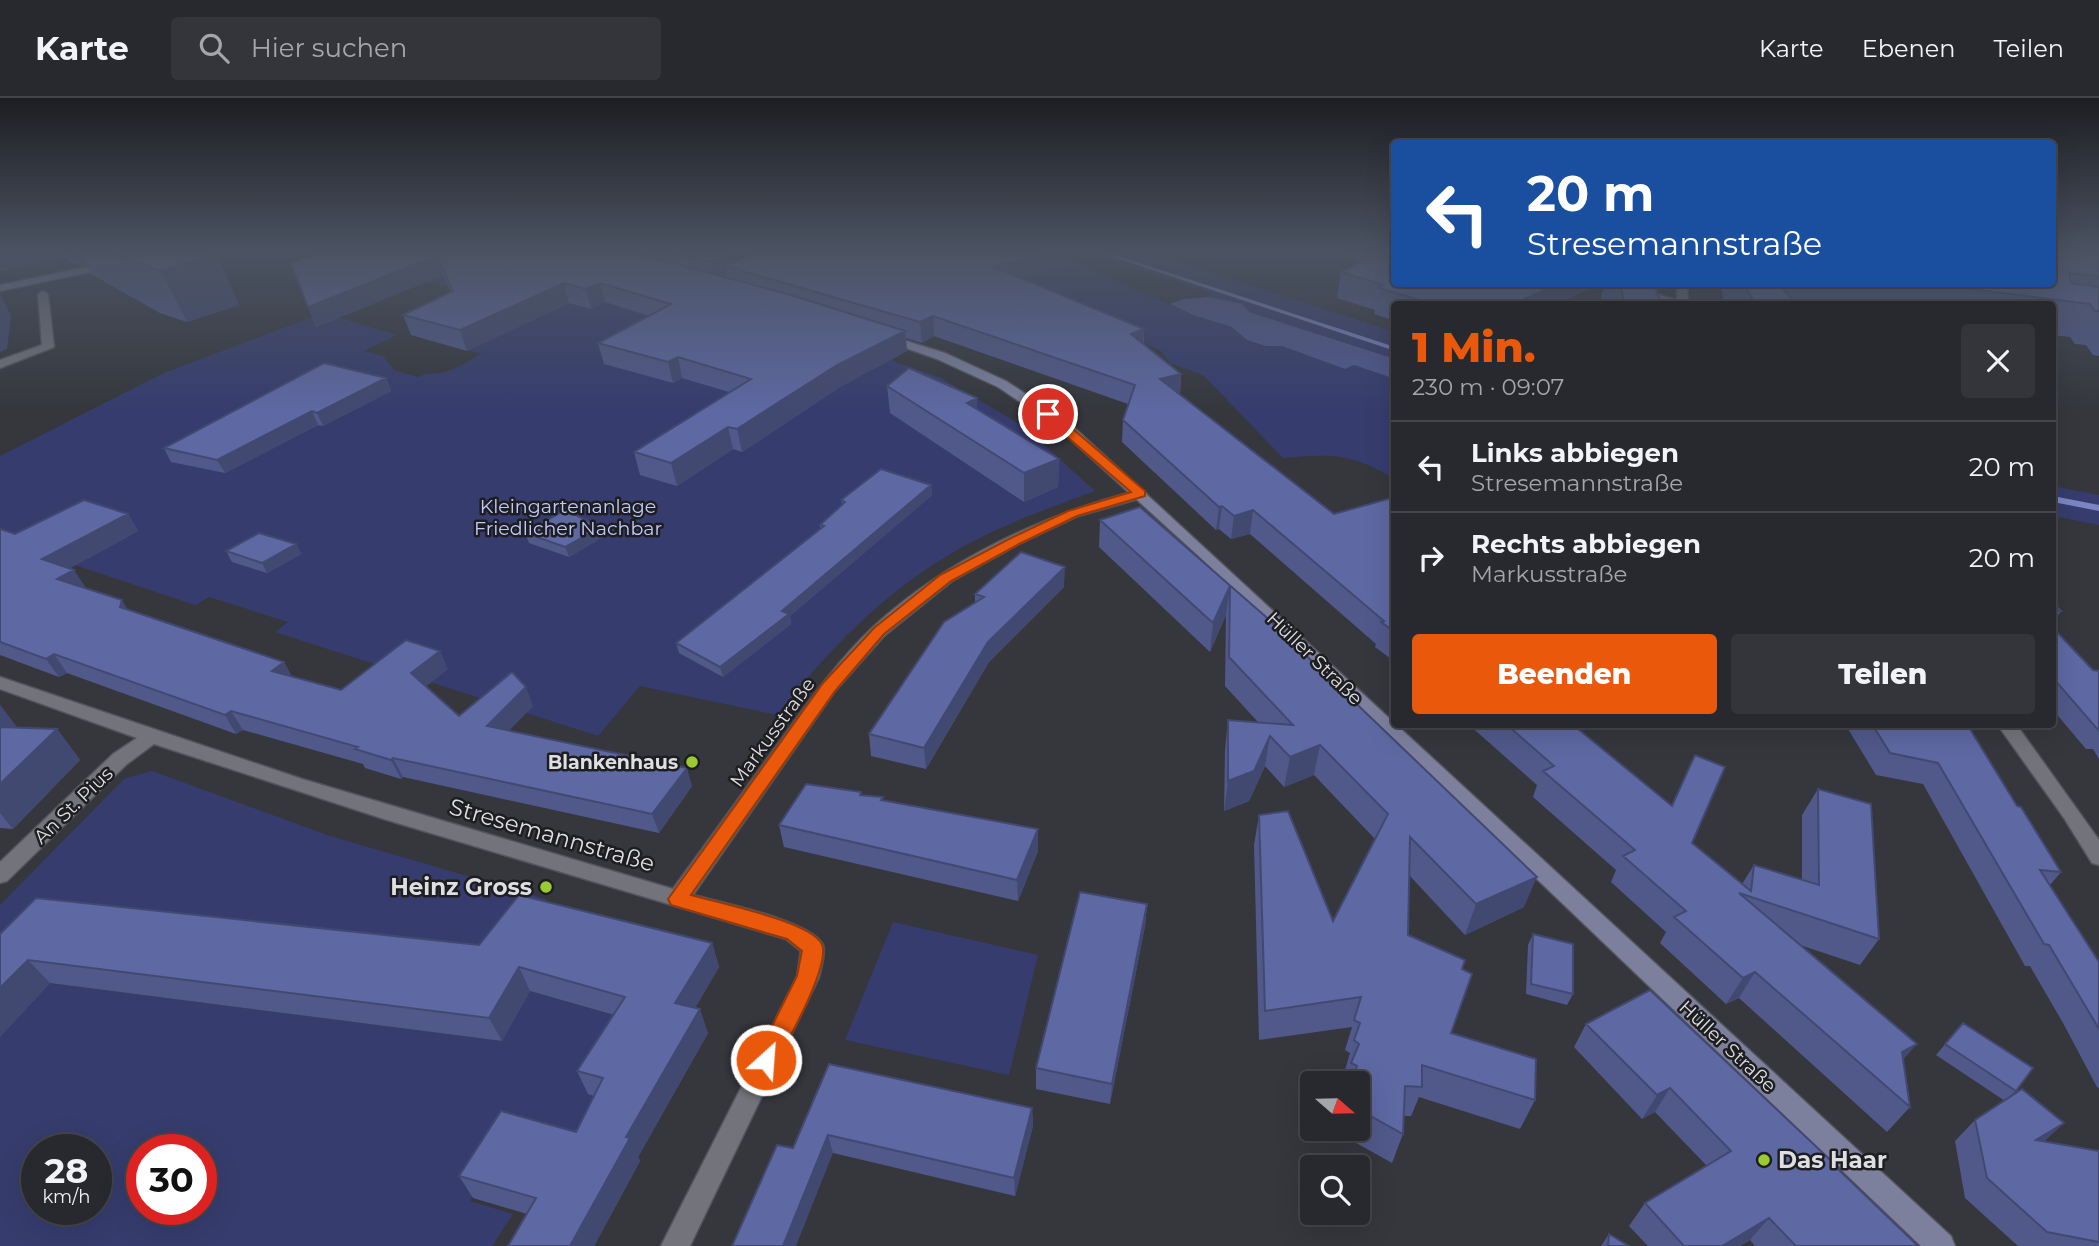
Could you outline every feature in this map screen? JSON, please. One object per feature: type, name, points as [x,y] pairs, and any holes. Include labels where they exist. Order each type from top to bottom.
[{"type":"street","points":[[0,364],[48,347],[44,305]]},
{"type":"street","name":"Hüller Straße","points":[[877,334],[941,356],[1002,384],[1062,424],[1140,494],[1941,1246]]},
{"type":"street","name":"Markusstraße","points":[[678,899],[829,687],[879,631],[946,578],[1014,541],[1073,513],[1140,494]]},
{"type":"street","name":"Stresemannstraße","points":[[0,683],[150,738],[391,815],[793,932],[813,948],[807,976],[675,1246]]},
{"type":"street","points":[[2009,728],[2071,813],[2099,857]]},
{"type":"street","name":"An St. Pius","points":[[0,875],[120,759],[150,738]]},
{"type":"green space","name":"Kleingartenanlage Friedlicher Nachbar","points":[[477,305],[714,305],[793,326],[941,378],[1023,426],[1095,491],[991,533],[931,566],[882,603],[837,645],[777,715],[640,686],[598,736],[275,632],[288,622],[209,597],[195,605],[0,540],[0,456],[164,373],[323,313],[397,335],[364,351],[383,356],[394,370],[418,377],[454,369],[481,354],[458,348],[492,329]]},
{"type":"green space","points":[[1061,305],[1170,305],[1232,327],[1266,346],[1282,346],[1345,369],[1354,365],[1391,378],[1391,477],[1366,464],[1341,457],[1283,458],[1203,375],[1170,363],[1161,351]]},
{"type":"green space","points":[[1243,305],[1310,305],[1391,331],[1391,358],[1249,312]]},
{"type":"green space","points":[[2056,487],[2099,495],[2099,525],[2056,517]]},
{"type":"green space","points":[[152,771],[330,836],[546,899],[491,969],[0,977],[0,905],[124,779]]},
{"type":"green space","points":[[893,922],[1038,955],[1009,1075],[845,1040]]},
{"type":"green space","points":[[50,983],[502,1041],[530,991],[634,1021],[662,1114],[636,1160],[513,1132],[470,1201],[513,1214],[492,1246],[0,1246],[0,1037]]},
{"type":"shaded area","points":[[1171,305],[1243,305],[1249,312],[1391,358],[1391,378],[1354,365],[1345,369],[1282,346],[1266,346],[1247,340],[1232,327],[1193,315]]},
{"type":"building","points":[[425,305],[516,305],[460,330],[403,315]]},
{"type":"building","points":[[670,305],[821,305],[905,331],[837,365],[737,429],[728,427],[671,463],[634,452],[751,379],[678,357],[668,362],[598,343]]},
{"type":"building","points":[[859,305],[1085,305],[1144,329],[1131,334],[1181,374],[1160,379],[1334,514],[1391,498],[1391,629],[1253,510],[1234,516],[1222,506],[1219,507],[1123,420],[1135,385],[933,316],[920,322]]},
{"type":"building","points":[[2090,305],[2099,305],[2099,311],[2095,311]]},
{"type":"building","points":[[324,363],[386,378],[317,413],[312,411],[217,460],[164,448]]},
{"type":"building","points":[[909,368],[977,398],[967,403],[1059,459],[1024,473],[887,386]]},
{"type":"building","points":[[881,469],[931,485],[782,611],[789,614],[720,667],[676,643],[824,526],[820,525],[845,502],[841,500]]},
{"type":"building","points":[[84,500],[128,514],[42,559],[74,570],[57,579],[122,600],[120,607],[284,662],[272,671],[341,690],[406,640],[440,651],[411,673],[459,716],[512,672],[526,687],[487,726],[687,768],[652,814],[393,758],[391,760],[355,749],[358,747],[231,711],[225,715],[54,654],[46,659],[0,642],[0,529],[15,534]]},
{"type":"building","points":[[1140,507],[1265,616],[1537,877],[1476,904],[1410,837],[1408,935],[1465,960],[1462,969],[1472,974],[1451,1033],[1536,1059],[1535,1100],[1422,1065],[1422,1087],[1405,1086],[1403,1134],[1370,1116],[1370,1071],[1355,1071],[1357,1066],[1351,1063],[1359,1044],[1354,1040],[1360,1023],[1354,1020],[1361,997],[1265,1011],[1259,815],[1288,811],[1333,921],[1388,814],[1320,745],[1290,757],[1270,736],[1254,771],[1228,781],[1228,720],[1293,725],[1229,657],[1230,586],[1213,623],[1100,520]]},
{"type":"building","points":[[565,510],[601,527],[565,547],[525,533]]},
{"type":"building","points":[[259,533],[296,544],[262,563],[226,551]]},
{"type":"building","points":[[1021,552],[1065,567],[988,642],[924,748],[869,734],[944,622],[984,597],[975,594]]},
{"type":"building","points":[[2056,631],[2093,670],[2099,671],[2099,731],[2056,681]]},
{"type":"building","points":[[0,727],[57,729],[0,784]]},
{"type":"building","points":[[1511,728],[1577,728],[1672,806],[1695,755],[1725,767],[1692,843],[1751,891],[1754,865],[1819,885],[1818,789],[1871,804],[1879,939],[1739,893],[1917,1044],[1902,1052],[1910,1107],[1755,972],[1743,978],[1674,917],[1686,911],[1623,856],[1635,850],[1543,771],[1554,766]]},
{"type":"building","points":[[1874,728],[1969,728],[2061,872],[2040,870],[2099,962],[2099,1029],[2049,945],[2044,944],[1938,763],[1890,753]]},
{"type":"building","points":[[806,784],[861,792],[860,795],[883,797],[881,800],[1038,829],[1017,880],[779,825]]},
{"type":"building","points":[[1080,892],[1147,904],[1112,1084],[1036,1068]]},
{"type":"building","points":[[519,895],[712,943],[675,1003],[700,1009],[626,1137],[630,1138],[570,1246],[508,1246],[536,1198],[459,1176],[501,1111],[576,1132],[603,1078],[577,1071],[625,997],[519,967],[489,1018],[28,960],[0,988],[0,934],[36,898],[479,945]]},
{"type":"building","points":[[1533,934],[1573,944],[1573,994],[1531,984]]},
{"type":"building","points":[[1650,990],[1918,1246],[1796,1246],[1769,1218],[1722,1246],[1684,1246],[1645,1203],[1731,1151],[1670,1088],[1657,1095],[1586,1024]]},
{"type":"building","points":[[1963,1023],[2033,1068],[2016,1091],[1945,1044]]},
{"type":"building","points":[[829,1064],[1032,1108],[1014,1178],[828,1135],[783,1246],[732,1246],[777,1145],[793,1148]]},
{"type":"building","points":[[2022,1089],[2064,1123],[2036,1140],[2099,1151],[2099,1242],[2047,1232],[1987,1178],[1975,1120]]},
{"type":"building","points":[[1609,1234],[1629,1246],[1608,1246]]},
{"type":"waterway","points":[[1260,305],[1391,348]]},
{"type":"waterway","points":[[2056,500],[2099,508]]},
{"type":"place","name":"Blankenhaus","points":[[692,762]]},
{"type":"place","name":"Heinz Gross","points":[[546,887]]},
{"type":"place","name":"Das Haar","points":[[1764,1160]]},
{"type":"route","points":[[766,1060],[807,976],[813,948],[793,932],[678,899],[829,687],[879,631],[946,578],[1014,541],[1073,513],[1140,494],[1048,414]]}]
